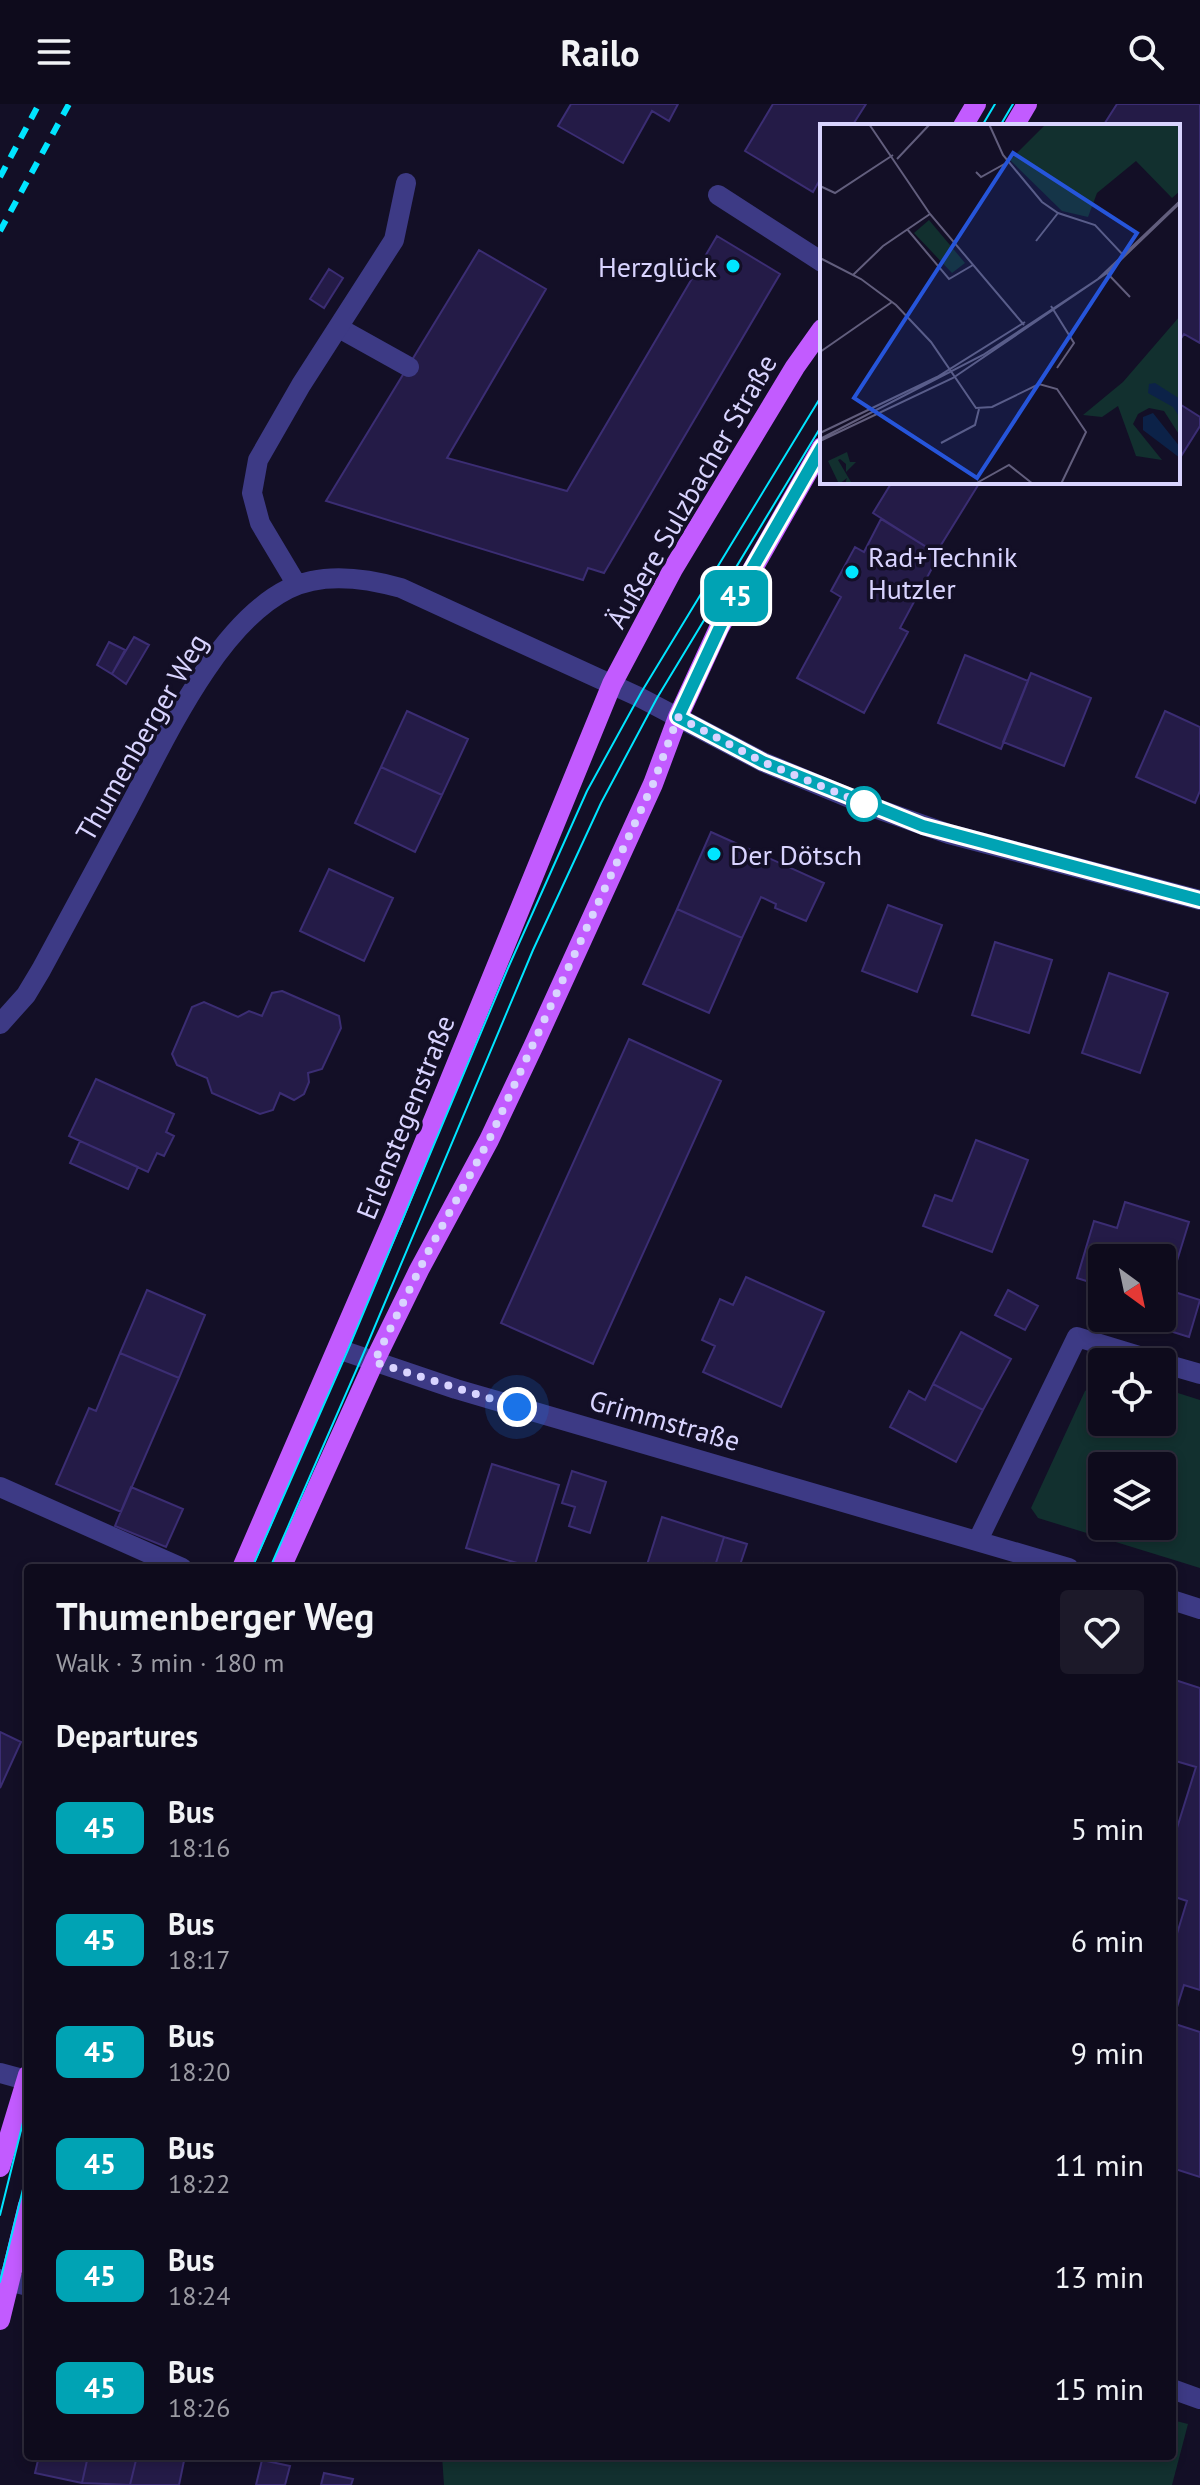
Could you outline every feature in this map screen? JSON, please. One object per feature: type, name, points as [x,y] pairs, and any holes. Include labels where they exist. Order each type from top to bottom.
[{"type":"main road","points":[[964,124],[976,104]]},
{"type":"main road","points":[[1015,124],[1027,104]]},
{"type":"main road","name":"Äußere Sulzbacher Straße","points":[[612,684],[673,569],[787,380],[820,332]]},
{"type":"main road","points":[[283,1564],[374,1362],[489,1140],[653,784],[678,717],[726,614],[820,450]]},
{"type":"main road","name":"Erlenstegenstraße","points":[[244,1564],[338,1349],[612,684]]},
{"type":"main road","points":[[0,2167],[24,2087]]},
{"type":"main road","points":[[0,2320],[12,2282],[24,2224]]},
{"type":"street","points":[[297,585],[260,523],[252,493],[258,460],[301,385],[394,240],[406,183]]},
{"type":"street","points":[[718,195],[820,261]]},
{"type":"street","points":[[339,328],[409,367]]},
{"type":"street","name":"Thumenberger Weg","points":[[0,1024],[26,995],[41,970],[199,682],[235,633],[257,610],[297,585],[324,579],[361,579],[401,588],[612,684],[763,762],[923,826],[1200,900]]},
{"type":"street","points":[[978,1540],[1077,1337],[1114,1348]]},
{"type":"street","name":"Grimmstraße","points":[[338,1349],[456,1389],[1056,1564]]},
{"type":"street","points":[[1176,1367],[1200,1374]]},
{"type":"street","points":[[0,1487],[173,1564]]},
{"type":"street","points":[[1176,1601],[1200,1609]]},
{"type":"street","points":[[0,2073],[24,2077]]},
{"type":"street","points":[[1176,2390],[1199,2396]]},
{"type":"green space","points":[[1088,1389],[1088,1436],[1176,1436],[1176,1392],[1200,1400],[1200,1568],[1109,1540],[1176,1540],[1176,1452],[1088,1452],[1088,1533],[1038,1518],[1031,1508]]},
{"type":"green space","points":[[1176,2421],[1188,2424],[1172,2485],[444,2485],[442,2460],[1176,2460]]},
{"type":"building","points":[[571,104],[678,104],[669,121],[652,111],[623,163],[558,126]]},
{"type":"building","points":[[773,104],[866,104],[853,124],[820,124],[820,180],[813,192],[745,151]]},
{"type":"building","points":[[1117,104],[1200,104],[1200,343],[1184,334],[1180,340],[1180,124],[1104,124]]},
{"type":"building","points":[[717,236],[780,274],[604,573],[588,568],[583,580],[326,501],[479,250],[546,289],[447,458],[567,491]]},
{"type":"building","points":[[329,269],[343,278],[324,308],[310,299]]},
{"type":"building","points":[[1180,404],[1200,417],[1200,426],[1180,458]]},
{"type":"building","points":[[891,484],[979,484],[936,553],[873,513]]},
{"type":"building","points":[[881,519],[939,555],[900,628],[908,632],[864,713],[797,678],[841,597],[831,591],[855,547],[864,552]]},
{"type":"building","points":[[134,637],[149,645],[126,684],[112,674]]},
{"type":"building","points":[[109,642],[125,650],[112,674],[97,665]]},
{"type":"building","points":[[965,655],[1028,681],[1001,749],[938,723]]},
{"type":"building","points":[[1031,673],[1091,698],[1064,766],[1003,742]]},
{"type":"building","points":[[407,711],[468,739],[442,795],[381,767]]},
{"type":"building","points":[[1165,711],[1200,727],[1200,791],[1195,803],[1136,777]]},
{"type":"building","points":[[381,767],[442,795],[415,852],[355,823]]},
{"type":"building","points":[[711,832],[824,883],[806,921],[775,908],[776,904],[761,897],[742,938],[677,909]]},
{"type":"building","points":[[329,869],[393,898],[364,961],[300,931]]},
{"type":"building","points":[[888,905],[942,925],[917,992],[862,971]]},
{"type":"building","points":[[677,909],[742,938],[709,1013],[643,984]]},
{"type":"building","points":[[995,942],[1052,960],[1029,1033],[972,1015]]},
{"type":"building","points":[[1109,973],[1168,993],[1140,1073],[1082,1053]]},
{"type":"building","points":[[282,991],[339,1016],[341,1028],[322,1069],[308,1073],[309,1082],[304,1094],[294,1100],[280,1093],[273,1110],[260,1114],[212,1093],[207,1078],[177,1065],[172,1054],[192,1007],[204,1002],[238,1017],[249,1011],[262,1016],[272,993]]},
{"type":"building","points":[[629,1039],[721,1081],[593,1364],[501,1323]]},
{"type":"building","points":[[96,1079],[174,1114],[166,1132],[174,1136],[164,1156],[157,1153],[148,1172],[69,1136]]},
{"type":"building","points":[[976,1140],[1028,1160],[992,1252],[923,1226],[935,1195],[952,1201]]},
{"type":"building","points":[[80,1141],[138,1167],[128,1189],[70,1163]]},
{"type":"building","points":[[1125,1202],[1189,1222],[1176,1264],[1176,1244],[1088,1244],[1088,1282],[1077,1278],[1094,1221],[1117,1228]]},
{"type":"building","points":[[746,1277],[824,1312],[781,1407],[703,1372],[715,1346],[702,1340],[720,1299],[733,1305]]},
{"type":"building","points":[[147,1290],[205,1315],[179,1378],[120,1353]]},
{"type":"building","points":[[1008,1290],[1038,1306],[1025,1330],[995,1315]]},
{"type":"building","points":[[1176,1292],[1200,1300],[1189,1337],[1173,1332],[1176,1332]]},
{"type":"building","points":[[961,1332],[1011,1359],[983,1410],[933,1384]]},
{"type":"building","points":[[120,1353],[179,1378],[121,1512],[56,1484],[89,1408],[96,1411]]},
{"type":"building","points":[[933,1384],[983,1410],[956,1462],[890,1427],[909,1391],[925,1400]]},
{"type":"building","points":[[492,1464],[559,1485],[535,1564],[520,1564],[466,1548]]},
{"type":"building","points":[[572,1471],[606,1482],[590,1533],[569,1526],[575,1507],[562,1503]]},
{"type":"building","points":[[131,1487],[183,1509],[166,1547],[115,1526]]},
{"type":"building","points":[[662,1517],[724,1537],[716,1564],[647,1564]]},
{"type":"building","points":[[724,1537],[747,1544],[740,1564],[716,1564]]},
{"type":"building","points":[[1176,1680],[1200,1688],[1200,1990],[1184,1985],[1176,2010],[1176,1937],[1187,1901],[1176,1897],[1176,1831],[1196,1767],[1176,1761]]},
{"type":"building","points":[[0,1732],[21,1742],[0,1788]]},
{"type":"building","points":[[1176,2024],[1200,2032],[1200,2177],[1176,2169]]},
{"type":"building","points":[[38,2460],[87,2460],[82,2483],[35,2473]]},
{"type":"building","points":[[87,2460],[136,2460],[130,2485],[82,2483]]},
{"type":"building","points":[[136,2460],[184,2460],[179,2485],[130,2485]]},
{"type":"building","points":[[262,2460],[290,2466],[285,2485],[256,2485]]},
{"type":"building","points":[[324,2473],[353,2479],[351,2485],[321,2485]]},
{"type":"tram line","points":[[983,124],[995,104]]},
{"type":"tram line","points":[[1001,124],[1013,104]]},
{"type":"tram line","points":[[254,1564],[347,1352],[508,968],[587,791],[642,691],[820,398]]},
{"type":"tram line","points":[[272,1564],[533,950],[601,803],[657,698],[820,428]]},
{"type":"tram line","points":[[0,2215],[24,2118]]},
{"type":"tram line","points":[[0,2282],[24,2185]]},
{"type":"railway","points":[[0,177],[39,104]]},
{"type":"railway","points":[[0,231],[69,104]]},
{"type":"bus line","name":"45","points":[[820,450],[726,614],[678,717],[763,762],[923,826],[1200,900]]},
{"type":"place","name":"Herzglück","points":[[733,266]]},
{"type":"place","name":"Rad+Technik Hutzler","points":[[852,572]]},
{"type":"place","name":"Der Dötsch","points":[[714,854]]},
{"type":"route","points":[[517,1407],[374,1362],[427,1254],[489,1140],[533,1047],[653,784],[678,717],[763,762],[869,806],[864,804]]}]
